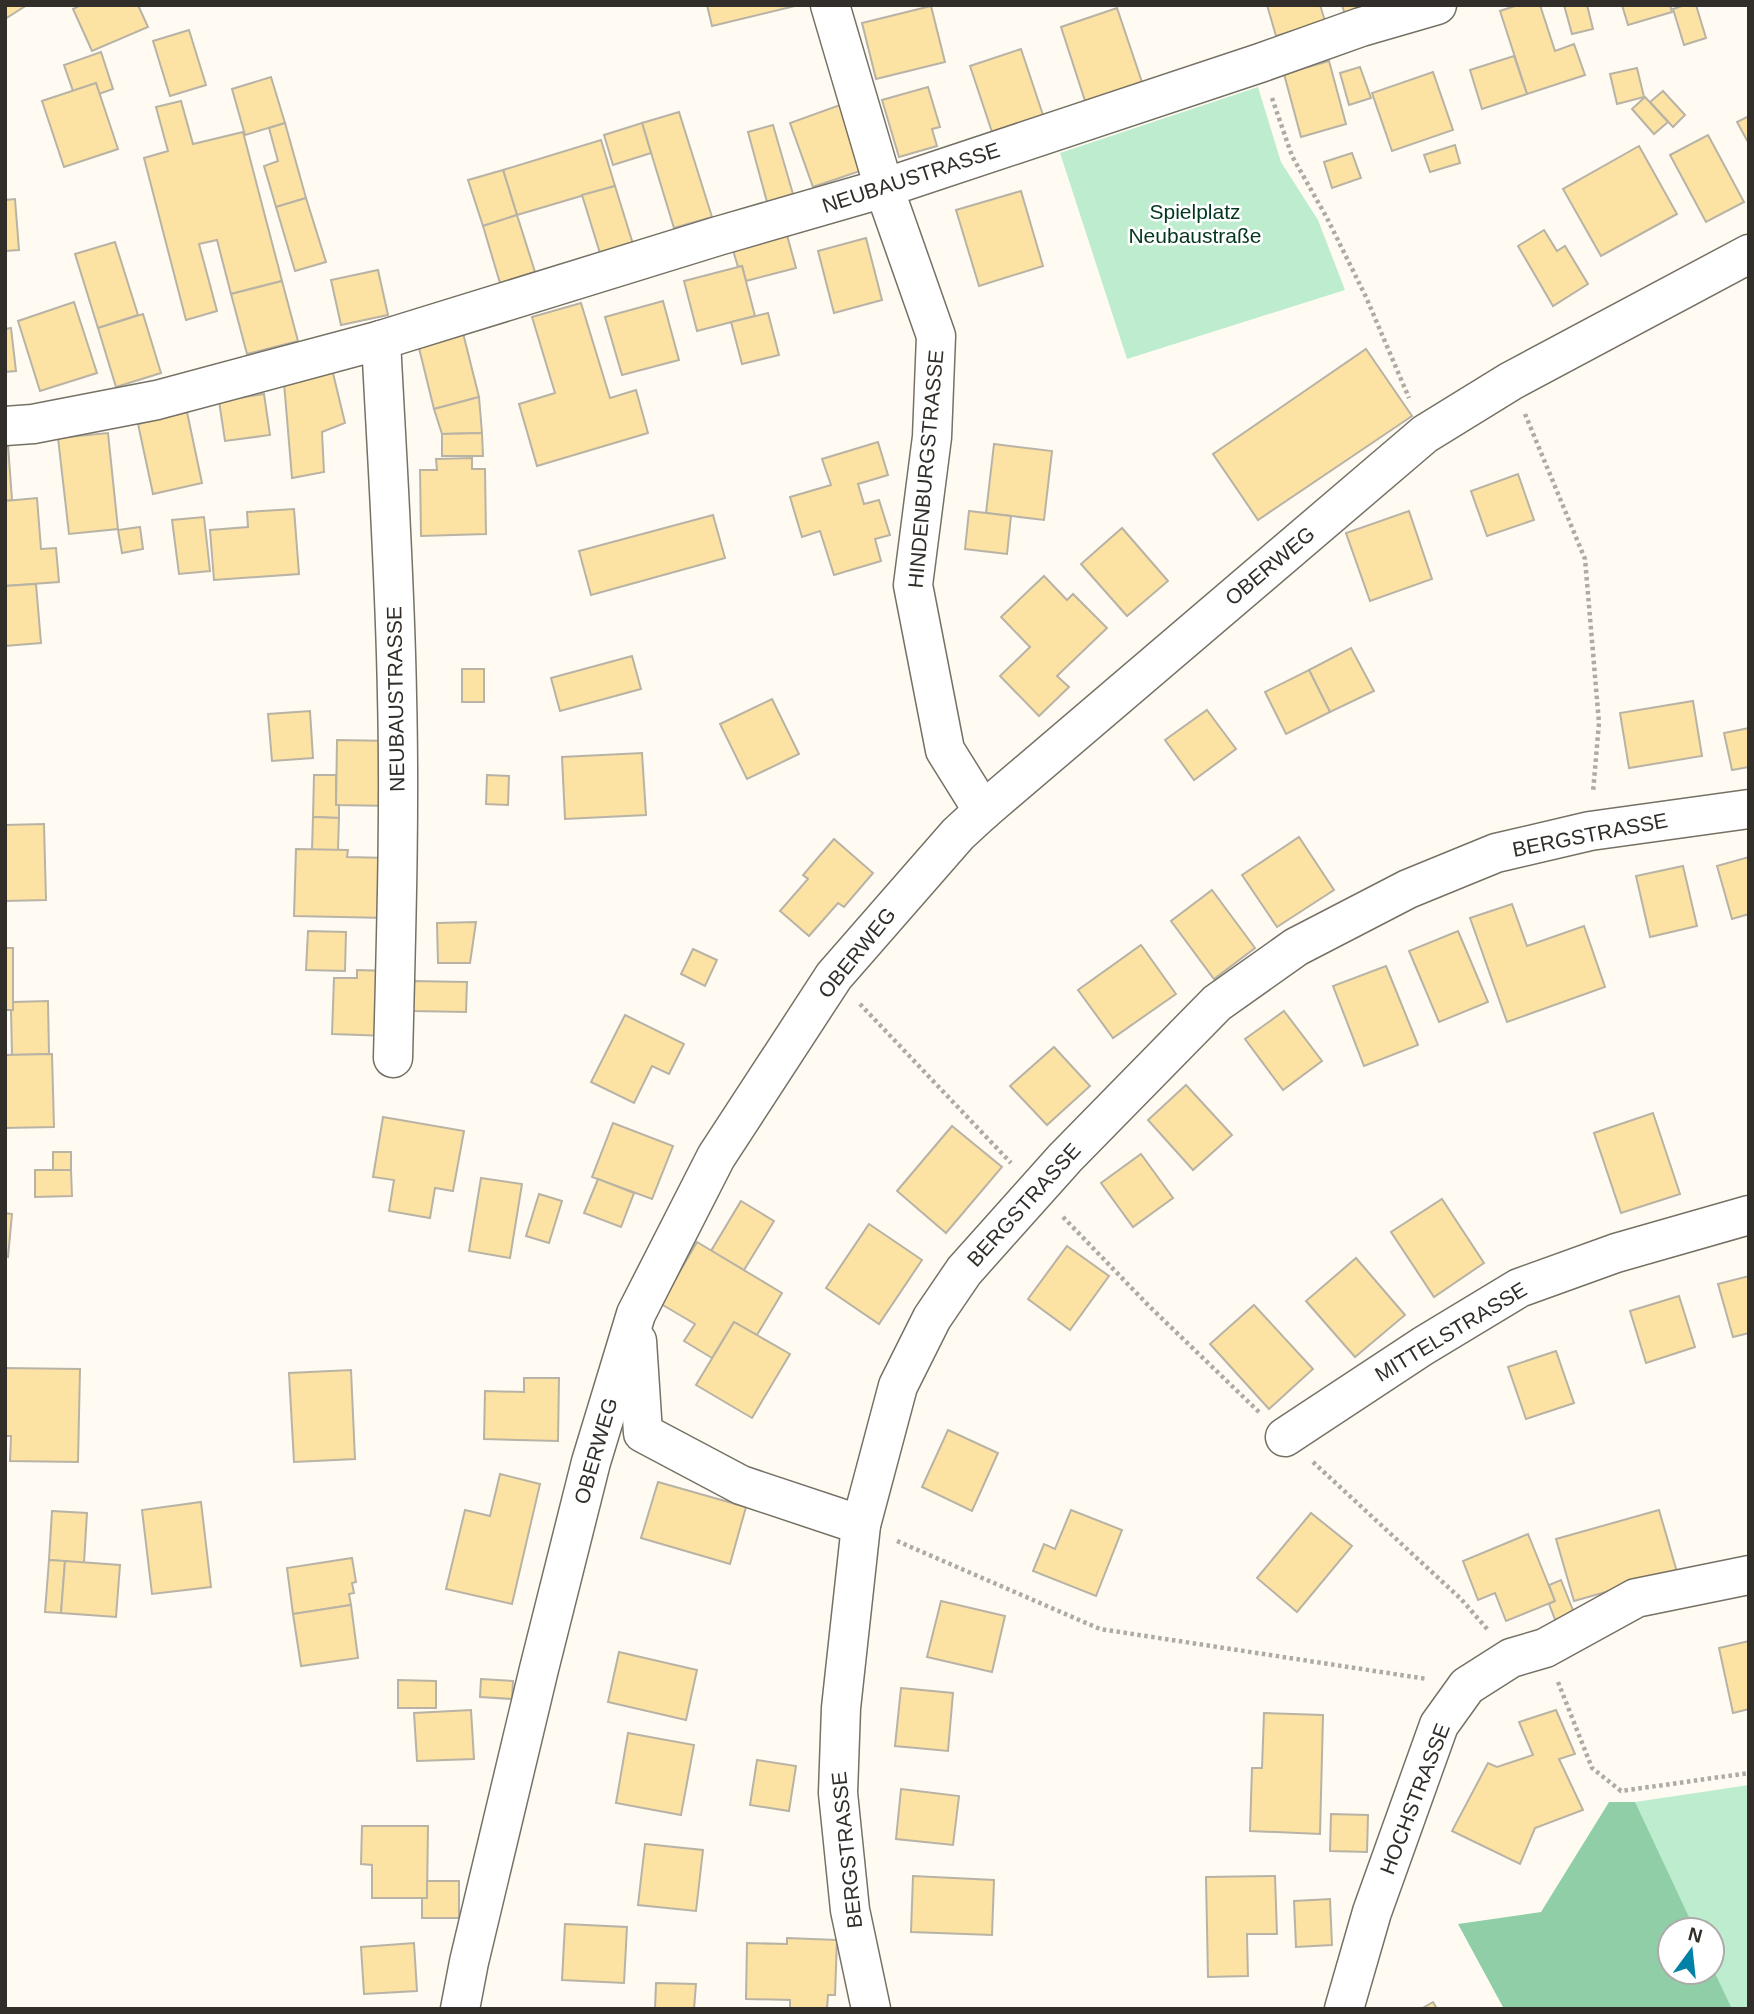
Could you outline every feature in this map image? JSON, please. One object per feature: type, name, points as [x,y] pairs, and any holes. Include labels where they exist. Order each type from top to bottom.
[{"type":"street","name":"HINDENBURGSTRASSE","points":[[830,5],[884,188],[936,336],[932,437],[913,585],[945,750],[983,811]]},
{"type":"street","name":"NEUBAUSTRASSE","points":[[5,426],[33,424],[157,400],[381,340],[884,188],[1361,27],[1437,5]]},
{"type":"street","name":"OBERWEG","points":[[460,2009],[538,1669],[591,1462],[636,1314],[716,1157],[834,976],[958,834],[983,811],[1425,434],[1511,381],[1749,254]]},
{"type":"street","name":"NEUBAUSTRASSE","points":[[381,340],[397,698],[398,835],[393,1058]]},
{"type":"street","name":"BERGSTRASSE","points":[[871,2009],[850,1909],[838,1793],[841,1708],[861,1525],[898,1387],[932,1318],[964,1271],[1036,1189],[1217,1003],[1296,947],[1408,889],[1496,853],[1590,831],[1749,809]]},
{"type":"street","name":"MITTELSTRASSE","points":[[1285,1437],[1423,1346],[1519,1287],[1616,1253],[1749,1215]]},
{"type":"street","points":[[636,1314],[643,1433],[741,1485],[861,1525]]},
{"type":"street","name":"HOCHSTRASSE","points":[[1344,2009],[1372,1912],[1439,1725],[1467,1686],[1636,1598],[1749,1575]]},
{"type":"path","points":[[1260,63],[1292,156],[1327,218],[1366,297],[1425,434]]},
{"type":"path","points":[[1511,381],[1586,559],[1599,723],[1590,831]]},
{"type":"path","points":[[834,976],[1149,1306],[1285,1437],[1461,1599],[1528,1653],[1592,1768],[1621,1791],[1749,1773]]},
{"type":"path","points":[[861,1525],[1100,1629],[1467,1686]]},
{"type":"green space","name":"Spielplatz Neubaustraße","points":[[1258,87],[1281,162],[1318,220],[1345,290],[1127,359],[1060,153]]},
{"type":"green space","points":[[1749,1785],[1749,2009],[1586,2009],[1635,1802]]},
{"type":"green space","points":[[1609,1802],[1635,1802],[1688,1916],[1656,1916],[1656,1986],[1721,1986],[1732,2009],[1504,2009],[1458,1924],[1541,1912]]},
{"type":"building","points":[[5,5],[27,5],[5,19]]},
{"type":"building","points":[[81,5],[138,5],[148,27],[92,51],[73,9]]},
{"type":"building","points":[[707,5],[799,5],[712,26]]},
{"type":"building","points":[[1267,5],[1320,5],[1325,21],[1276,36]]},
{"type":"building","points":[[1342,5],[1392,5],[1346,18]]},
{"type":"building","points":[[1518,5],[1540,5],[1555,51],[1574,44],[1585,75],[1527,94],[1500,11]]},
{"type":"building","points":[[1564,5],[1587,5],[1593,29],[1572,34]]},
{"type":"building","points":[[1622,5],[1670,5],[1672,12],[1628,25]]},
{"type":"building","points":[[1696,5],[1706,38],[1684,45],[1673,9]]},
{"type":"building","points":[[931,6],[945,62],[876,79],[862,23]]},
{"type":"building","points":[[1117,8],[1143,85],[1086,104],[1061,27]]},
{"type":"building","points":[[189,30],[206,85],[170,96],[153,41]]},
{"type":"building","points":[[1021,49],[1043,115],[992,132],[970,66]]},
{"type":"building","points":[[101,52],[113,89],[99,94],[96,83],[73,91],[64,65]]},
{"type":"building","points":[[1514,56],[1527,94],[1482,109],[1470,70]]},
{"type":"building","points":[[1329,61],[1346,124],[1301,137],[1284,74]]},
{"type":"building","points":[[1360,67],[1371,98],[1349,105],[1340,73]]},
{"type":"building","points":[[1637,68],[1644,97],[1617,104],[1610,74]]},
{"type":"building","points":[[1433,72],[1453,130],[1392,151],[1372,93]]},
{"type":"building","points":[[271,77],[285,123],[245,135],[232,89]]},
{"type":"building","points":[[96,83],[118,149],[64,167],[42,101]]},
{"type":"building","points":[[928,87],[940,127],[932,129],[937,146],[899,157],[882,100]]},
{"type":"building","points":[[1663,91],[1685,115],[1673,127],[1650,102]]},
{"type":"building","points":[[1645,97],[1668,122],[1654,134],[1632,109]]},
{"type":"building","points":[[181,101],[193,144],[243,132],[282,281],[231,294],[217,240],[199,244],[217,311],[186,320],[144,158],[168,151],[156,107]]},
{"type":"building","points":[[840,105],[863,170],[813,187],[790,123]]},
{"type":"building","points":[[679,112],[712,217],[674,228],[642,123]]},
{"type":"building","points":[[1749,116],[1749,144],[1737,122]]},
{"type":"building","points":[[285,123],[306,198],[276,207],[264,166],[278,161],[269,128]]},
{"type":"building","points":[[642,123],[651,153],[613,165],[604,135]]},
{"type":"building","points":[[773,125],[793,194],[767,202],[748,132]]},
{"type":"building","points":[[1708,135],[1744,202],[1706,222],[1670,155]]},
{"type":"building","points":[[601,140],[615,186],[517,215],[503,170]]},
{"type":"building","points":[[1455,145],[1460,163],[1430,172],[1424,155]]},
{"type":"building","points":[[1639,146],[1677,214],[1601,256],[1563,189]]},
{"type":"building","points":[[1352,153],[1361,178],[1332,188],[1324,162]]},
{"type":"building","points":[[503,170],[517,215],[483,226],[468,180]]},
{"type":"building","points":[[615,186],[633,244],[600,253],[582,195]]},
{"type":"building","points":[[1021,191],[1043,266],[979,286],[956,210]]},
{"type":"building","points":[[306,198],[326,262],[295,271],[276,207]]},
{"type":"building","points":[[15,199],[19,250],[5,251],[5,200]]},
{"type":"building","points":[[517,215],[535,272],[500,283],[483,226]]},
{"type":"building","points":[[1544,230],[1557,251],[1565,246],[1588,284],[1553,306],[1518,246]]},
{"type":"building","points":[[787,235],[796,268],[746,281],[742,266],[738,267],[733,250]]},
{"type":"building","points":[[866,238],[882,300],[834,313],[818,251]]},
{"type":"building","points":[[115,242],[138,315],[98,328],[75,254]]},
{"type":"building","points":[[742,266],[755,316],[697,331],[684,281]]},
{"type":"building","points":[[378,270],[388,315],[341,325],[331,280]]},
{"type":"building","points":[[282,281],[298,341],[247,354],[231,294]]},
{"type":"building","points":[[663,301],[679,360],[622,375],[605,317]]},
{"type":"building","points":[[74,302],[97,373],[40,391],[18,321]]},
{"type":"building","points":[[581,303],[610,398],[636,390],[648,433],[537,466],[519,404],[555,393],[532,317]]},
{"type":"building","points":[[768,313],[779,355],[742,364],[731,322]]},
{"type":"building","points":[[143,314],[161,373],[116,387],[98,328]]},
{"type":"building","points":[[11,328],[16,371],[5,372],[5,329]]},
{"type":"building","points":[[463,333],[479,397],[434,409],[418,344]]},
{"type":"building","points":[[1366,349],[1412,416],[1258,520],[1213,454]]},
{"type":"building","points":[[332,369],[345,423],[322,432],[324,472],[292,478],[284,383]]},
{"type":"building","points":[[264,394],[270,435],[225,441],[219,401]]},
{"type":"building","points":[[479,397],[482,433],[442,434],[434,409]]},
{"type":"building","points":[[187,412],[202,483],[153,494],[138,424]]},
{"type":"building","points":[[108,433],[118,529],[69,534],[58,438]]},
{"type":"building","points":[[482,433],[483,456],[442,456],[442,434]]},
{"type":"building","points":[[878,442],[888,475],[858,484],[864,504],[879,500],[890,535],[875,539],[881,561],[834,575],[820,531],[802,537],[790,497],[831,485],[822,459]]},
{"type":"building","points":[[994,444],[1052,451],[1044,520],[986,513]]},
{"type":"building","points":[[5,445],[8,445],[12,500],[5,501]]},
{"type":"building","points":[[472,458],[472,469],[485,469],[486,534],[421,536],[420,470],[437,470],[436,459]]},
{"type":"building","points":[[1518,474],[1534,520],[1487,536],[1471,491]]},
{"type":"building","points":[[37,498],[41,549],[56,548],[59,582],[5,586],[5,501]]},
{"type":"building","points":[[294,509],[299,574],[214,580],[210,530],[248,527],[247,512]]},
{"type":"building","points":[[969,511],[1011,516],[1007,554],[965,549]]},
{"type":"building","points":[[1409,511],[1432,579],[1370,601],[1346,533]]},
{"type":"building","points":[[713,515],[725,558],[591,595],[579,551]]},
{"type":"building","points":[[204,517],[210,571],[179,574],[172,520]]},
{"type":"building","points":[[140,527],[143,549],[122,553],[118,530]]},
{"type":"building","points":[[1122,528],[1168,581],[1127,616],[1081,564]]},
{"type":"building","points":[[1044,576],[1067,600],[1073,594],[1107,628],[1057,676],[1069,687],[1039,716],[1000,676],[1030,647],[1001,617]]},
{"type":"building","points":[[36,584],[41,643],[5,646],[5,586]]},
{"type":"building","points":[[1351,648],[1374,691],[1330,712],[1309,670]]},
{"type":"building","points":[[632,656],[641,689],[560,711],[551,678]]},
{"type":"building","points":[[462,669],[484,669],[484,702],[462,702]]},
{"type":"building","points":[[1309,670],[1330,712],[1286,734],[1265,692]]},
{"type":"building","points":[[772,699],[799,754],[747,779],[720,724]]},
{"type":"building","points":[[1693,701],[1702,756],[1629,768],[1620,713]]},
{"type":"building","points":[[1207,710],[1236,749],[1194,780],[1165,740]]},
{"type":"building","points":[[310,711],[313,758],[272,761],[268,714]]},
{"type":"building","points":[[1749,728],[1749,767],[1732,770],[1724,733]]},
{"type":"building","points":[[337,740],[392,741],[391,806],[336,805]]},
{"type":"building","points":[[642,753],[646,815],[565,819],[562,757]]},
{"type":"building","points":[[314,775],[336,775],[339,818],[313,817]]},
{"type":"building","points":[[487,775],[509,776],[508,805],[486,804]]},
{"type":"building","points":[[313,817],[339,818],[338,850],[312,850]]},
{"type":"building","points":[[44,824],[46,900],[5,901],[5,825]]},
{"type":"building","points":[[1299,837],[1334,890],[1277,927],[1242,875]]},
{"type":"building","points":[[834,839],[873,873],[844,907],[838,903],[809,936],[780,911],[808,879],[803,875]]},
{"type":"building","points":[[296,849],[348,850],[347,857],[388,858],[387,918],[294,916]]},
{"type":"building","points":[[1749,857],[1749,914],[1732,919],[1717,866]]},
{"type":"building","points":[[1683,866],[1697,926],[1650,937],[1636,876]]},
{"type":"building","points":[[1212,890],[1255,948],[1214,979],[1171,921]]},
{"type":"building","points":[[1512,904],[1527,946],[1584,926],[1605,987],[1507,1022],[1470,918]]},
{"type":"building","points":[[476,922],[470,963],[438,963],[437,923]]},
{"type":"building","points":[[308,931],[346,932],[345,971],[306,970]]},
{"type":"building","points":[[1458,931],[1488,1002],[1439,1022],[1409,951]]},
{"type":"building","points":[[1141,945],[1176,994],[1113,1038],[1078,990]]},
{"type":"building","points":[[5,948],[13,948],[13,1010],[5,1010]]},
{"type":"building","points":[[693,949],[717,960],[705,986],[681,974]]},
{"type":"building","points":[[1386,966],[1418,1045],[1364,1066],[1333,986]]},
{"type":"building","points":[[357,970],[390,971],[388,1036],[332,1034],[334,978],[357,978]]},
{"type":"building","points":[[412,981],[467,982],[466,1012],[412,1011]]},
{"type":"building","points":[[48,1001],[49,1054],[12,1055],[13,1002]]},
{"type":"building","points":[[1284,1011],[1322,1061],[1283,1090],[1245,1039]]},
{"type":"building","points":[[625,1015],[684,1044],[669,1074],[652,1066],[634,1103],[591,1082]]},
{"type":"building","points":[[1054,1047],[1090,1086],[1047,1125],[1010,1086]]},
{"type":"building","points":[[52,1054],[54,1127],[5,1128],[5,1055]]},
{"type":"building","points":[[1186,1085],[1232,1135],[1193,1170],[1148,1120]]},
{"type":"building","points":[[1653,1113],[1680,1194],[1621,1213],[1594,1133]]},
{"type":"building","points":[[383,1117],[464,1131],[453,1191],[435,1188],[430,1218],[389,1211],[394,1180],[373,1177]]},
{"type":"building","points":[[613,1123],[673,1146],[652,1199],[592,1177]]},
{"type":"building","points":[[952,1126],[1002,1167],[946,1233],[897,1191]]},
{"type":"building","points":[[53,1152],[71,1152],[71,1170],[53,1170]]},
{"type":"building","points":[[1141,1154],[1173,1198],[1133,1227],[1101,1183]]},
{"type":"building","points":[[35,1170],[71,1170],[72,1196],[35,1197]]},
{"type":"building","points":[[481,1178],[522,1184],[510,1258],[469,1251]]},
{"type":"building","points":[[598,1179],[634,1193],[621,1227],[584,1213]]},
{"type":"building","points":[[539,1194],[562,1201],[549,1243],[526,1236]]},
{"type":"building","points":[[1442,1199],[1484,1263],[1434,1297],[1391,1232]]},
{"type":"building","points":[[741,1201],[774,1221],[744,1270],[711,1251]]},
{"type":"building","points":[[5,1213],[12,1214],[8,1257],[5,1256]]},
{"type":"building","points":[[869,1224],[922,1260],[879,1324],[826,1288]]},
{"type":"building","points":[[697,1242],[782,1293],[757,1335],[734,1322],[712,1358],[684,1341],[695,1324],[661,1304]]},
{"type":"building","points":[[1067,1246],[1109,1276],[1070,1330],[1028,1299]]},
{"type":"building","points":[[1356,1258],[1405,1315],[1355,1357],[1306,1301]]},
{"type":"building","points":[[1749,1276],[1749,1333],[1733,1337],[1718,1284]]},
{"type":"building","points":[[1679,1296],[1695,1347],[1646,1363],[1630,1311]]},
{"type":"building","points":[[1254,1305],[1313,1369],[1269,1409],[1210,1344]]},
{"type":"building","points":[[734,1322],[790,1354],[752,1418],[696,1385]]},
{"type":"building","points":[[1556,1351],[1574,1403],[1526,1419],[1508,1367]]},
{"type":"building","points":[[5,1368],[80,1369],[78,1462],[10,1461],[11,1436],[5,1436]]},
{"type":"building","points":[[351,1370],[355,1459],[294,1462],[289,1373]]},
{"type":"building","points":[[524,1378],[559,1378],[558,1441],[484,1439],[485,1391],[524,1392]]},
{"type":"building","points":[[948,1430],[998,1453],[972,1511],[922,1487]]},
{"type":"building","points":[[500,1474],[540,1484],[512,1604],[446,1589],[465,1510],[490,1516]]},
{"type":"building","points":[[658,1482],[746,1507],[730,1564],[641,1538]]},
{"type":"building","points":[[201,1502],[211,1587],[152,1594],[142,1510]]},
{"type":"building","points":[[1071,1510],[1122,1530],[1096,1596],[1033,1571],[1044,1544],[1055,1549]]},
{"type":"building","points":[[1659,1510],[1677,1572],[1574,1601],[1556,1539]]},
{"type":"building","points":[[52,1511],[87,1513],[84,1563],[49,1560]]},
{"type":"building","points":[[1311,1513],[1352,1546],[1297,1612],[1257,1578]]},
{"type":"building","points":[[1528,1534],[1555,1601],[1506,1621],[1495,1593],[1478,1600],[1463,1561]]},
{"type":"building","points":[[352,1558],[356,1582],[352,1583],[354,1593],[349,1594],[351,1605],[293,1614],[287,1568]]},
{"type":"building","points":[[49,1560],[65,1561],[61,1613],[45,1612]]},
{"type":"building","points":[[65,1561],[120,1565],[116,1617],[61,1613]]},
{"type":"building","points":[[1561,1580],[1576,1618],[1558,1627],[1549,1604],[1555,1601],[1549,1585]]},
{"type":"building","points":[[941,1601],[1005,1616],[992,1672],[927,1657]]},
{"type":"building","points":[[351,1605],[358,1658],[301,1666],[293,1614]]},
{"type":"building","points":[[1749,1641],[1749,1709],[1733,1713],[1719,1648]]},
{"type":"building","points":[[619,1652],[697,1670],[686,1720],[608,1702]]},
{"type":"building","points":[[481,1679],[513,1681],[512,1699],[480,1697]]},
{"type":"building","points":[[398,1680],[436,1681],[436,1708],[398,1708]]},
{"type":"building","points":[[901,1688],[953,1693],[948,1751],[895,1746]]},
{"type":"building","points":[[471,1710],[474,1759],[417,1761],[414,1713]]},
{"type":"building","points":[[1556,1710],[1575,1754],[1559,1759],[1583,1810],[1535,1828],[1520,1864],[1452,1831],[1488,1763],[1497,1767],[1533,1755],[1519,1722]]},
{"type":"building","points":[[1264,1713],[1323,1715],[1320,1834],[1250,1831],[1252,1768],[1262,1768]]},
{"type":"building","points":[[628,1733],[694,1745],[681,1815],[616,1803]]},
{"type":"building","points":[[757,1760],[796,1766],[789,1811],[750,1805]]},
{"type":"building","points":[[901,1789],[959,1796],[953,1845],[896,1839]]},
{"type":"building","points":[[1331,1814],[1368,1815],[1367,1852],[1330,1851]]},
{"type":"building","points":[[362,1826],[428,1826],[427,1898],[372,1898],[372,1865],[361,1864]]},
{"type":"building","points":[[645,1844],[703,1850],[696,1911],[638,1905]]},
{"type":"building","points":[[913,1876],[994,1880],[992,1935],[911,1932]]},
{"type":"building","points":[[1275,1876],[1277,1934],[1247,1934],[1248,1976],[1208,1977],[1206,1877]]},
{"type":"building","points":[[427,1881],[459,1881],[459,1918],[422,1918],[422,1898],[427,1898]]},
{"type":"building","points":[[1330,1899],[1332,1945],[1296,1947],[1294,1901]]},
{"type":"building","points":[[565,1924],[627,1927],[624,1983],[562,1980]]},
{"type":"building","points":[[787,1938],[837,1940],[835,1995],[828,1995],[827,2009],[790,2009],[790,2000],[746,1999],[747,1943],[787,1944]]},
{"type":"building","points":[[414,1943],[417,1991],[364,1994],[361,1947]]},
{"type":"building","points":[[656,1983],[696,1984],[694,2009],[655,2009]]},
{"type":"building","points":[[1433,2002],[1437,2009],[1421,2009]]}]
